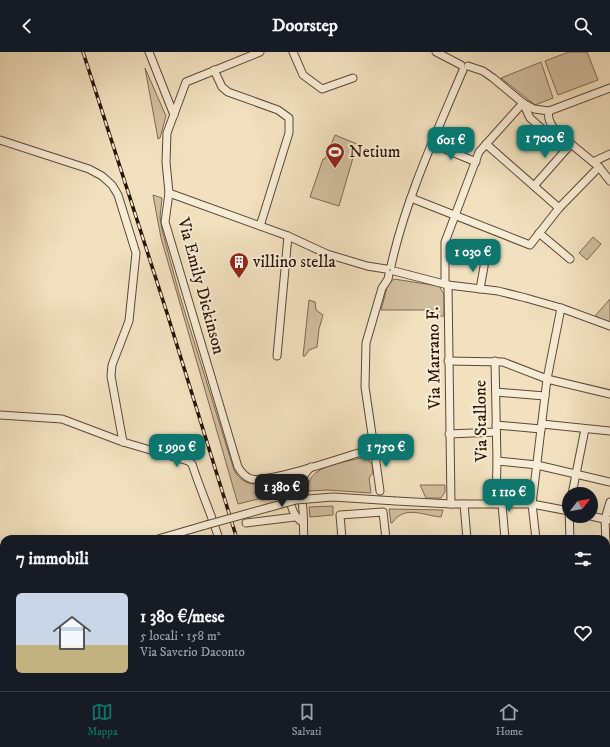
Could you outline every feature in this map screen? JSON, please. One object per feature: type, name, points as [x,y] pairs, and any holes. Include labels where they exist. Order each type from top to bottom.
[{"type":"street","points":[[149,52],[174,115]]},
{"type":"street","points":[[168,193],[166,162],[167,133],[186,82],[260,52]]},
{"type":"street","points":[[293,52],[303,75],[322,89],[353,78]]},
{"type":"street","points":[[436,52],[464,67],[483,71],[523,103],[534,109],[549,111],[610,88]]},
{"type":"street","points":[[380,490],[366,387],[366,343],[382,288],[388,279],[398,236],[411,198],[464,67]]},
{"type":"street","points":[[214,70],[222,87],[228,92],[278,110],[290,118],[289,133],[260,226]]},
{"type":"street","points":[[523,103],[530,118],[546,133],[550,136],[569,142]]},
{"type":"street","name":"Via Marrano F.","points":[[450,504],[445,242],[479,152],[523,103]]},
{"type":"street","points":[[549,111],[548,116],[552,126],[596,164],[610,181]]},
{"type":"street","points":[[0,140],[89,169],[102,176],[112,185],[118,195],[136,253],[129,321],[112,365],[111,376],[123,442]]},
{"type":"street","points":[[534,186],[569,142]]},
{"type":"street","points":[[433,144],[476,162]]},
{"type":"street","points":[[486,144],[559,208]]},
{"type":"street","points":[[411,198],[530,245],[539,232],[596,164],[610,154]]},
{"type":"street","name":"Via Emily Dickinson","points":[[374,448],[277,477],[261,480],[251,479],[244,475],[238,467],[165,222],[168,193],[288,236],[327,254],[367,266],[447,284],[498,291],[562,308],[610,326]]},
{"type":"street","points":[[539,232],[570,259]]},
{"type":"street","points":[[277,356],[288,236]]},
{"type":"street","points":[[480,289],[485,261]]},
{"type":"street","points":[[536,535],[532,504],[541,426],[547,379],[562,308]]},
{"type":"street","points":[[448,361],[504,362],[547,379],[610,394]]},
{"type":"street","name":"Via Stallone","points":[[495,361],[499,504],[505,535]]},
{"type":"street","points":[[496,392],[545,396]]},
{"type":"street","points":[[0,415],[62,419],[123,442],[192,464],[201,494],[212,514],[218,535]]},
{"type":"street","points":[[449,434],[541,426],[610,431]]},
{"type":"street","points":[[573,487],[585,429]]},
{"type":"street","points":[[497,461],[537,465],[610,482]]},
{"type":"street","points":[[304,535],[300,486],[305,473],[313,466]]},
{"type":"street","points":[[277,477],[288,489],[295,517],[302,522]]},
{"type":"street","points":[[171,535],[258,509],[296,500],[333,497],[450,504],[532,504],[562,509]]},
{"type":"street","points":[[608,535],[610,502]]},
{"type":"street","points":[[464,504],[467,535]]},
{"type":"street","points":[[342,535],[340,516],[383,512],[386,535]]},
{"type":"street","points":[[246,523],[295,517]]},
{"type":"street","points":[[598,518],[608,520]]},
{"type":"street","points":[[569,523],[570,535]]},
{"type":"shaded area","points":[[569,52],[587,52],[598,80],[558,95],[545,61]]},
{"type":"shaded area","points":[[541,62],[553,98],[535,105],[501,78]]},
{"type":"shaded area","points":[[145,68],[166,116],[160,138],[158,139]]},
{"type":"shaded area","name":"Netium","points":[[335,135],[357,144],[339,206],[310,197],[323,159],[325,159]]},
{"type":"shaded area","points":[[153,195],[162,198],[160,217],[162,230],[179,293],[234,470],[245,482],[251,484],[270,485],[282,493],[238,504],[161,238]]},
{"type":"shaded area","points":[[593,237],[601,244],[587,260],[579,253]]},
{"type":"shaded area","points":[[394,279],[439,286],[444,294],[444,316],[436,316],[435,310],[381,310],[388,284]]},
{"type":"shaded area","points":[[610,299],[610,323],[595,316]]},
{"type":"shaded area","points":[[309,300],[315,302],[316,310],[323,315],[319,329],[317,347],[309,350],[305,356],[303,356]]},
{"type":"shaded area","points":[[361,458],[368,460],[372,464],[373,473],[369,478],[371,493],[327,490],[308,491],[309,483],[313,476],[319,471],[335,464]]},
{"type":"shaded area","points":[[420,485],[445,485],[445,492],[441,498],[426,498]]},
{"type":"shaded area","points":[[333,506],[333,515],[310,517],[309,507]]},
{"type":"shaded area","points":[[389,509],[443,510],[441,517],[409,512],[397,517],[391,523]]},
{"type":"railway","points":[[83,52],[167,313],[236,535]]},
{"type":"place","name":"Netium","points":[[335,169]]},
{"type":"place","name":"villino stella","points":[[239,279]]}]
